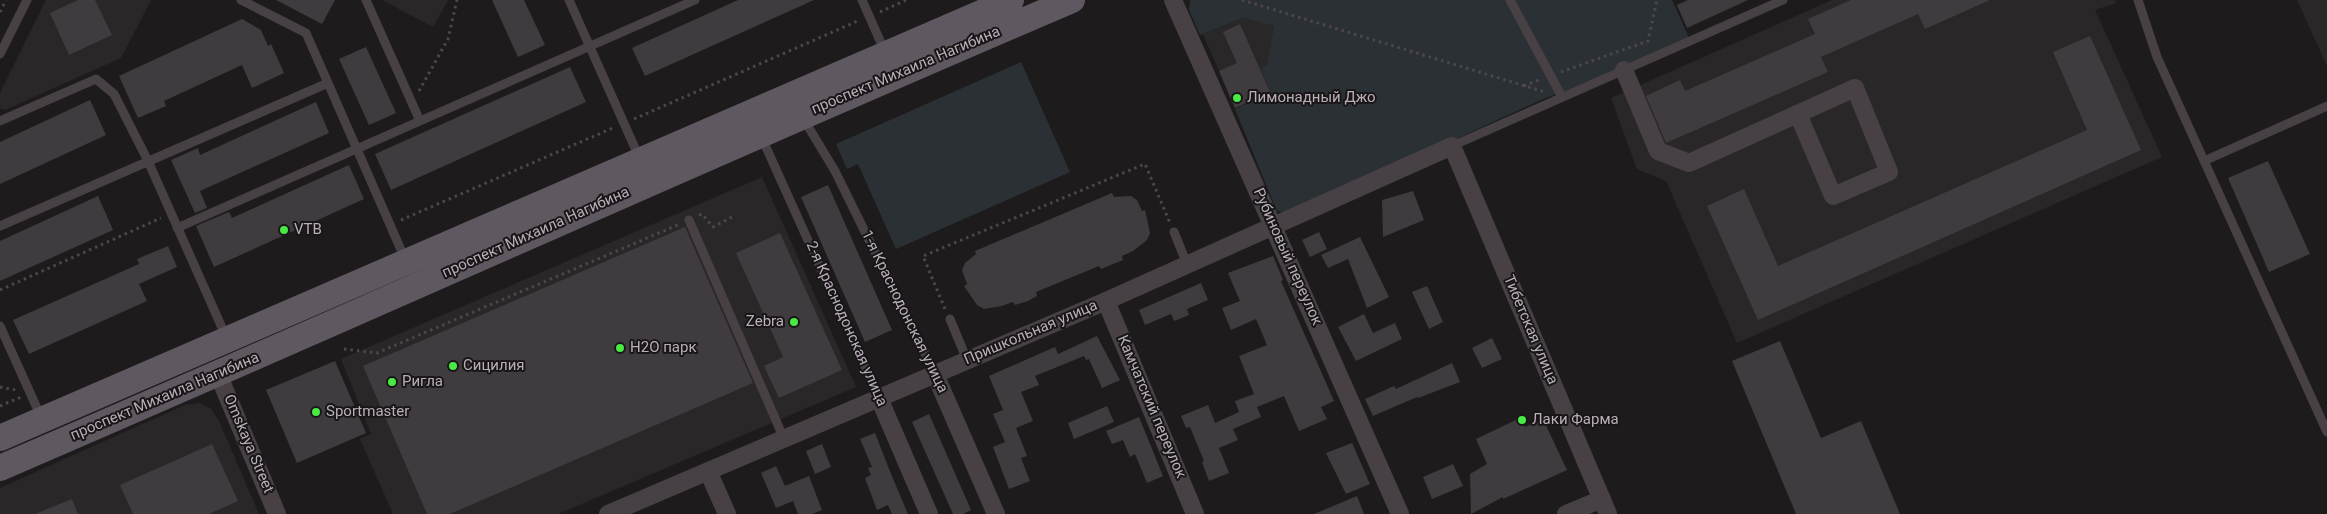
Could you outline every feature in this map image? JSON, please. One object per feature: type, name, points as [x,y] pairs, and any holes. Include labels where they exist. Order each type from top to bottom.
[{"type":"main road","name":"проспект Михаила Нагибина","points":[[0,438],[1011,0]]},
{"type":"main road","name":"проспект Михаила Нагибина","points":[[0,468],[218,374],[760,134],[1072,0]]},
{"type":"street","name":"Рубиновый переулок","points":[[1173,0],[1400,514]]},
{"type":"street","points":[[1624,70],[1658,151],[1689,163],[1855,88],[1888,172],[1833,196],[1798,114]]},
{"type":"street","name":"Пришкольная улица","points":[[608,514],[1106,301],[1452,146]]},
{"type":"street","name":"Тибетская улица","points":[[1452,146],[1605,506]]},
{"type":"street","name":"Камчатский переулок","points":[[1106,301],[1195,514]]},
{"type":"street","name":"Omskaya Street","points":[[218,374],[277,514]]},
{"type":"street","name":"1-я Краснодонская улица","points":[[935,374],[996,514]]},
{"type":"street","name":"2-я Краснодонская улица","points":[[879,398],[929,514]]},
{"type":"street","points":[[708,471],[727,514]]},
{"type":"street","points":[[1566,514],[1605,506]]},
{"type":"lane","points":[[0,54],[27,0]]},
{"type":"lane","points":[[241,0],[306,33],[406,262]]},
{"type":"lane","points":[[366,0],[420,121]]},
{"type":"lane","points":[[569,0],[641,160]]},
{"type":"lane","points":[[177,228],[695,0]]},
{"type":"lane","points":[[862,0],[886,54]]},
{"type":"lane","points":[[1510,0],[1562,97]]},
{"type":"lane","points":[[1452,146],[1783,0]]},
{"type":"lane","points":[[2138,0],[2157,57],[2327,432]]},
{"type":"lane","points":[[0,121],[96,79],[114,94],[148,162],[227,340]]},
{"type":"lane","points":[[0,226],[328,83]]},
{"type":"lane","points":[[2204,161],[2327,106]]},
{"type":"lane","name":"1-я Краснодонская улица","points":[[802,116],[835,171],[935,374]]},
{"type":"lane","name":"2-я Краснодонская улица","points":[[760,134],[879,398]]},
{"type":"lane","points":[[689,220],[784,438]]},
{"type":"lane","points":[[1174,232],[1187,264]]},
{"type":"lane","points":[[950,319],[966,360]]},
{"type":"lane","points":[[0,326],[42,420]]},
{"type":"path","points":[[0,12],[6,0]]},
{"type":"path","points":[[412,103],[448,38],[457,0]]},
{"type":"path","points":[[390,225],[906,0]]},
{"type":"path","points":[[1242,0],[1562,97]]},
{"type":"path","points":[[1523,86],[1648,41],[1657,0]]},
{"type":"path","points":[[950,319],[923,256],[1145,164],[1174,232]]},
{"type":"path","points":[[0,290],[171,214]]},
{"type":"path","points":[[702,214],[713,227],[732,217]]},
{"type":"path","points":[[344,348],[377,353],[689,220]]},
{"type":"path","points":[[0,406],[30,393]]},
{"type":"shaded area","points":[[46,0],[151,0],[121,58],[5,110],[0,108],[0,93]]},
{"type":"shaded area","points":[[382,0],[448,0],[433,27]]},
{"type":"shaded area","points":[[1190,0],[1672,0],[1689,38],[1586,84],[1543,99],[1290,215],[1277,211],[1235,109],[1271,93],[1261,69],[1267,65],[1274,26],[1243,18],[1200,35],[1189,10]]},
{"type":"shaded area","points":[[1832,0],[2115,0],[2116,3],[2095,10],[2162,157],[1737,343],[1666,181],[1637,169],[1611,98]]},
{"type":"shaded area","points":[[2297,0],[2327,0],[2327,66]]},
{"type":"shaded area","points":[[1243,18],[1274,26],[1267,66],[1271,94],[1235,109],[1203,34]]},
{"type":"shaded area","points":[[1021,62],[1070,172],[896,249],[858,164],[847,169],[836,144]]},
{"type":"shaded area","points":[[762,177],[856,387],[558,514],[393,514],[360,439],[371,434],[341,359]]},
{"type":"shaded area","points":[[200,403],[211,409],[219,421],[259,514],[0,514],[0,488],[185,405]]},
{"type":"building","points":[[78,0],[95,0],[112,35],[69,55],[50,13]]},
{"type":"building","points":[[276,0],[335,0],[322,24]]},
{"type":"building","points":[[492,0],[524,0],[545,45],[518,57]]},
{"type":"building","points":[[738,0],[814,0],[645,76],[632,48]]},
{"type":"building","points":[[1688,0],[1748,0],[1687,28],[1677,5]]},
{"type":"building","points":[[1851,0],[1990,0],[1925,29],[1918,14],[1821,57],[1828,72],[1666,143],[1646,96],[1680,80],[1685,91],[1815,34],[1808,19]]},
{"type":"building","points":[[242,19],[261,30],[268,46],[271,44],[284,73],[252,88],[242,65],[164,101],[166,106],[138,118],[119,76]]},
{"type":"building","name":"Лимонадный Джо","points":[[1240,24],[1270,92],[1235,108],[1219,71],[1237,63],[1223,32]]},
{"type":"building","points":[[2090,36],[2141,150],[1758,320],[1707,206],[1744,189],[1778,266],[2087,130],[2053,52]]},
{"type":"building","points":[[366,47],[396,113],[369,125],[339,59]]},
{"type":"building","points":[[570,67],[586,102],[391,190],[375,154]]},
{"type":"building","points":[[90,100],[106,135],[0,184],[0,142]]},
{"type":"building","points":[[316,102],[329,133],[200,191],[207,208],[195,213],[171,160],[198,148],[200,155]]},
{"type":"building","points":[[2268,161],[2310,254],[2269,272],[2228,178]]},
{"type":"building","points":[[349,165],[364,199],[214,267],[196,226],[229,212],[232,218]]},
{"type":"building","points":[[828,185],[892,330],[865,342],[801,197]]},
{"type":"building","points":[[1413,191],[1424,220],[1383,237],[1382,200]]},
{"type":"building","points":[[1112,193],[1114,197],[1131,196],[1137,200],[1142,211],[1145,210],[1150,233],[1147,240],[1133,251],[1122,256],[1123,260],[1101,269],[1099,266],[1036,292],[1037,296],[1028,301],[1015,305],[1013,302],[984,309],[977,305],[964,286],[967,284],[962,270],[965,263],[976,254],[975,251]]},
{"type":"building","points":[[98,196],[113,230],[0,281],[0,241]]},
{"type":"building","name":"H2O парк","points":[[685,227],[753,383],[450,514],[427,514],[363,366]]},
{"type":"building","points":[[1319,232],[1327,249],[1310,257],[1302,240]]},
{"type":"building","name":"Zebra","points":[[780,233],[842,370],[779,398],[764,366],[783,357],[736,253]]},
{"type":"building","points":[[1360,237],[1389,297],[1367,308],[1348,259],[1328,268],[1321,255]]},
{"type":"building","points":[[168,246],[177,267],[139,284],[147,301],[29,354],[13,320],[139,264],[137,259]]},
{"type":"building","points":[[1273,256],[1283,280],[1281,281],[1334,401],[1321,407],[1327,419],[1299,431],[1284,396],[1257,407],[1261,417],[1233,429],[1238,440],[1219,448],[1229,473],[1209,481],[1202,462],[1204,461],[1190,427],[1186,428],[1181,416],[1208,405],[1215,423],[1239,412],[1235,401],[1254,394],[1239,356],[1267,345],[1256,319],[1231,330],[1222,308],[1240,301],[1228,273]]},
{"type":"building","points":[[1201,283],[1208,300],[1187,309],[1189,315],[1174,321],[1171,314],[1145,325],[1139,310]]},
{"type":"building","points":[[1427,286],[1443,322],[1429,329],[1412,292]]},
{"type":"building","points":[[1364,314],[1373,333],[1395,323],[1402,339],[1356,361],[1338,327]]},
{"type":"building","points":[[1097,336],[1120,380],[1102,388],[1089,359],[1086,360],[1084,356],[1035,376],[1039,385],[1021,392],[1033,421],[1016,428],[1027,456],[1021,458],[1030,481],[1009,489],[993,447],[1005,442],[993,414],[1003,410],[989,376],[1055,347],[1058,354]]},
{"type":"building","points":[[1492,338],[1502,359],[1482,368],[1472,348]]},
{"type":"building","points":[[1780,341],[1821,438],[1861,421],[1900,514],[1796,514],[1732,361]]},
{"type":"building","name":"Sportmaster","points":[[335,361],[366,433],[297,463],[266,390]]},
{"type":"building","points":[[1452,363],[1460,382],[1417,397],[1373,416],[1365,399],[1394,386],[1396,389]]},
{"type":"building","points":[[1107,406],[1114,422],[1074,439],[1068,423]]},
{"type":"building","points":[[929,414],[971,510],[963,514],[953,514],[912,422]]},
{"type":"building","points":[[1139,417],[1163,476],[1147,483],[1135,454],[1130,457],[1123,440],[1112,444],[1106,431]]},
{"type":"building","points":[[1520,418],[1525,427],[1543,419],[1567,470],[1503,499],[1503,497],[1471,514],[1470,474],[1487,464],[1476,439]]},
{"type":"building","points":[[875,433],[908,514],[892,514],[888,505],[877,510],[865,478],[871,475],[868,468],[872,467],[860,439]]},
{"type":"building","points":[[1352,443],[1370,484],[1346,494],[1326,453]]},
{"type":"building","points":[[212,444],[238,501],[209,514],[133,514],[120,485]]},
{"type":"building","points":[[822,444],[831,467],[815,474],[806,451]]},
{"type":"building","points":[[1453,464],[1463,486],[1432,499],[1423,477]]},
{"type":"building","points":[[776,466],[785,486],[809,476],[822,510],[812,514],[798,514],[793,501],[776,508],[761,473]]},
{"type":"building","points":[[1357,496],[1364,514],[1314,514]]},
{"type":"building","points":[[72,499],[78,514],[35,514]]},
{"type":"place","name":"Лимонадный Джо","points":[[1237,98]]},
{"type":"place","name":"VTB","points":[[284,230]]},
{"type":"place","name":"Zebra","points":[[794,322]]},
{"type":"place","name":"H2O парк","points":[[620,348]]},
{"type":"place","name":"Сицилия","points":[[453,366]]},
{"type":"place","name":"Ригла","points":[[392,382]]},
{"type":"place","name":"Sportmaster","points":[[316,412]]},
{"type":"place","name":"Лаки Фарма","points":[[1522,420]]}]
